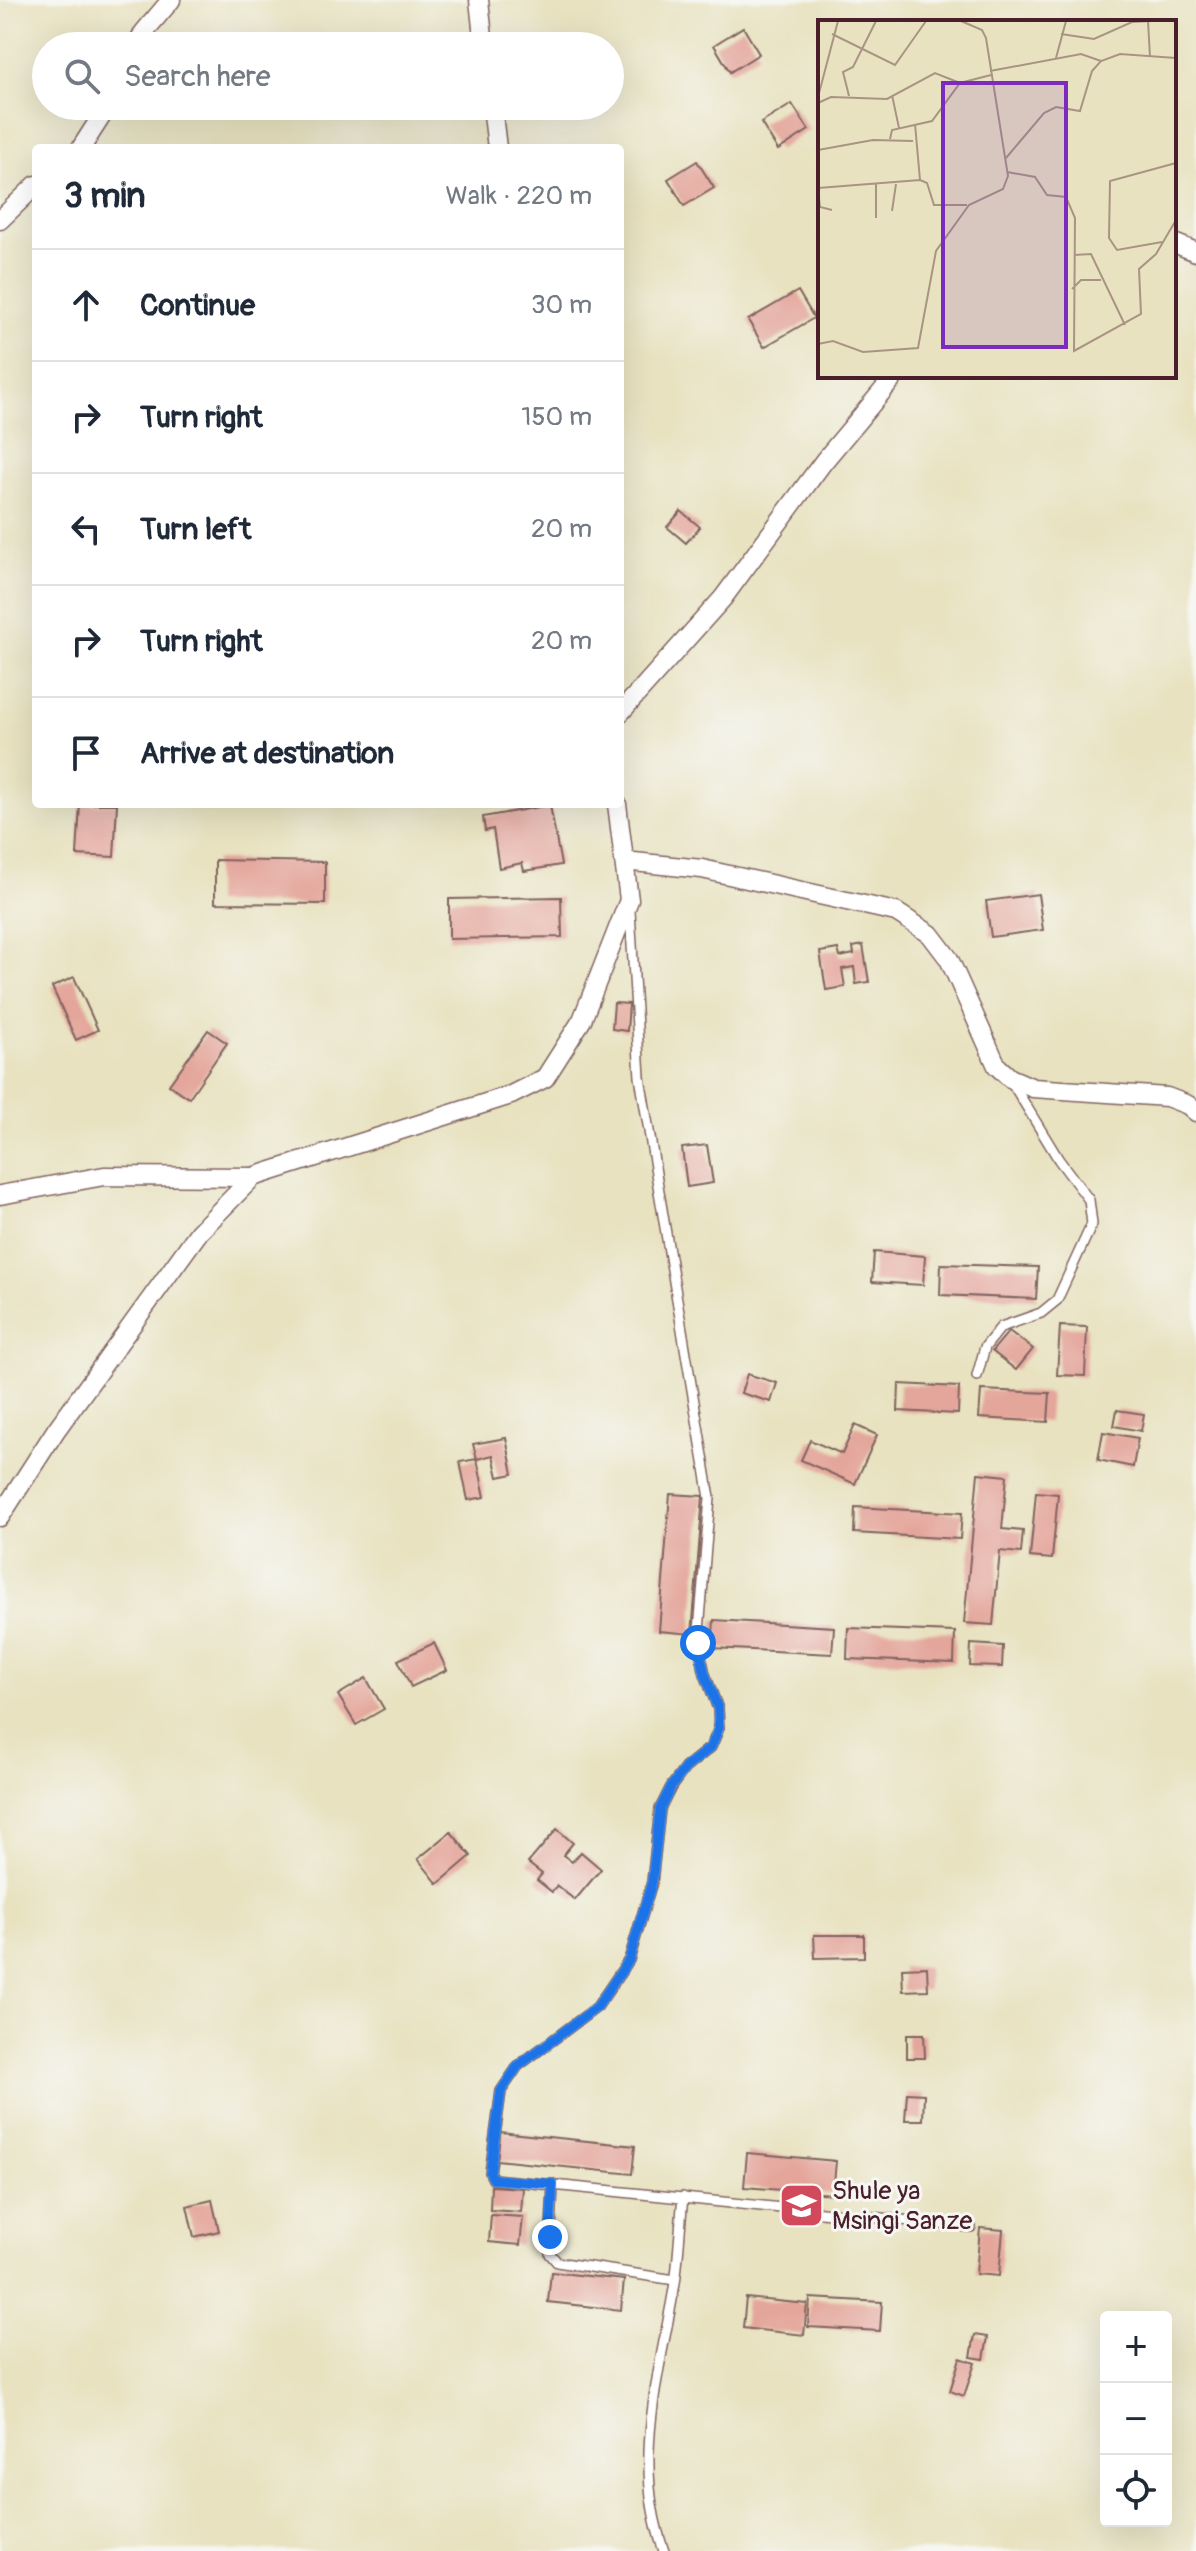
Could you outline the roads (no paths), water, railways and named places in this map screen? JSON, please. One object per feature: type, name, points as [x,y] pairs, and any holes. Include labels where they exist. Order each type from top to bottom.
[{"type":"street","points":[[144,32],[171,0]]},
{"type":"street","points":[[479,0],[482,32]]},
{"type":"street","points":[[84,144],[99,120]]},
{"type":"street","points":[[494,120],[497,144]]},
{"type":"street","points":[[0,220],[32,189]]},
{"type":"street","points":[[1176,244],[1196,252]]},
{"type":"street","points":[[624,709],[723,598],[824,461],[893,378]]},
{"type":"street","points":[[0,1195],[104,1176],[253,1177],[511,1095],[545,1078],[582,1020],[629,900],[617,808]]},
{"type":"street","points":[[624,861],[702,869],[896,912],[930,934],[949,959],[997,1066],[1010,1078],[1033,1088],[1167,1097],[1188,1105],[1196,1112]]},
{"type":"street","points":[[0,1517],[56,1430],[199,1232],[253,1177]]},
{"type":"lane","points":[[629,900],[640,1077],[710,1498],[698,1643],[718,1709],[719,1728],[711,1747],[685,1768],[660,1809],[652,1882],[629,1960],[597,2007],[518,2066],[501,2091],[490,2173],[493,2179],[971,2227]]},
{"type":"lane","points":[[977,1376],[985,1347],[1001,1327],[1041,1313],[1057,1300],[1092,1224],[1089,1200],[1059,1160],[1010,1078]]},
{"type":"lane","points":[[553,2184],[550,2254],[557,2262],[675,2280]]},
{"type":"lane","points":[[664,2551],[650,2500],[647,2462],[658,2370],[675,2280],[683,2197]]},
{"type":"place","name":"Shule ya Msingi Sanze","points":[[801,2205]]}]
